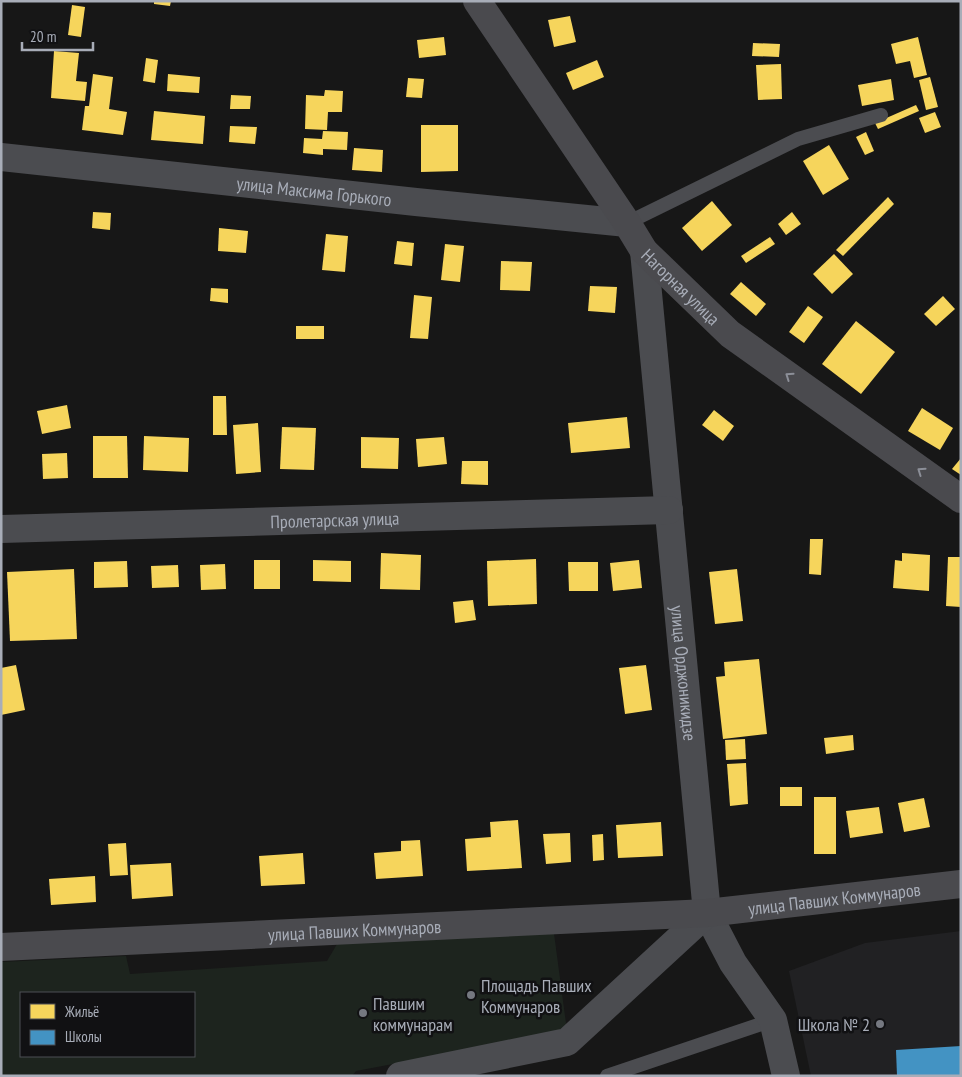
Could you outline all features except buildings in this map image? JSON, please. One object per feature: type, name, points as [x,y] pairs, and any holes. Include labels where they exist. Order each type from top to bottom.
[{"type":"street","name":"Нагорная улица","points":[[477,1],[644,251],[730,334],[961,499]]},
{"type":"street","name":"улица Максима Горького","points":[[1,157],[627,223]]},
{"type":"street","name":"улица Орджоникидзе","points":[[644,251],[707,913],[733,963],[773,1020],[786,1076]]},
{"type":"street","name":"Пролетарская улица","points":[[1,529],[669,510]]},
{"type":"street","name":"улица Павших Коммунаров","points":[[1,947],[707,913],[961,884]]},
{"type":"street","points":[[400,1076],[567,1042],[707,913]]},
{"type":"lane","points":[[627,223],[798,139],[881,115]]},
{"type":"lane","points":[[607,1076],[773,1020]]},
{"type":"shaded area","points":[[553,926],[567,1031],[356,1071],[352,1076],[1,1076],[1,962],[126,956],[130,974],[327,961],[340,939]]},
{"type":"shaded area","name":"Школа № 2","points":[[961,931],[961,1076],[811,1076],[789,971],[865,943]]},
{"type":"place","name":"Площадь Павших Коммунаров","points":[[471,995]]},
{"type":"place","name":"Павшим коммунарам","points":[[363,1013]]},
{"type":"place","name":"Школа № 2","points":[[880,1024]]}]
